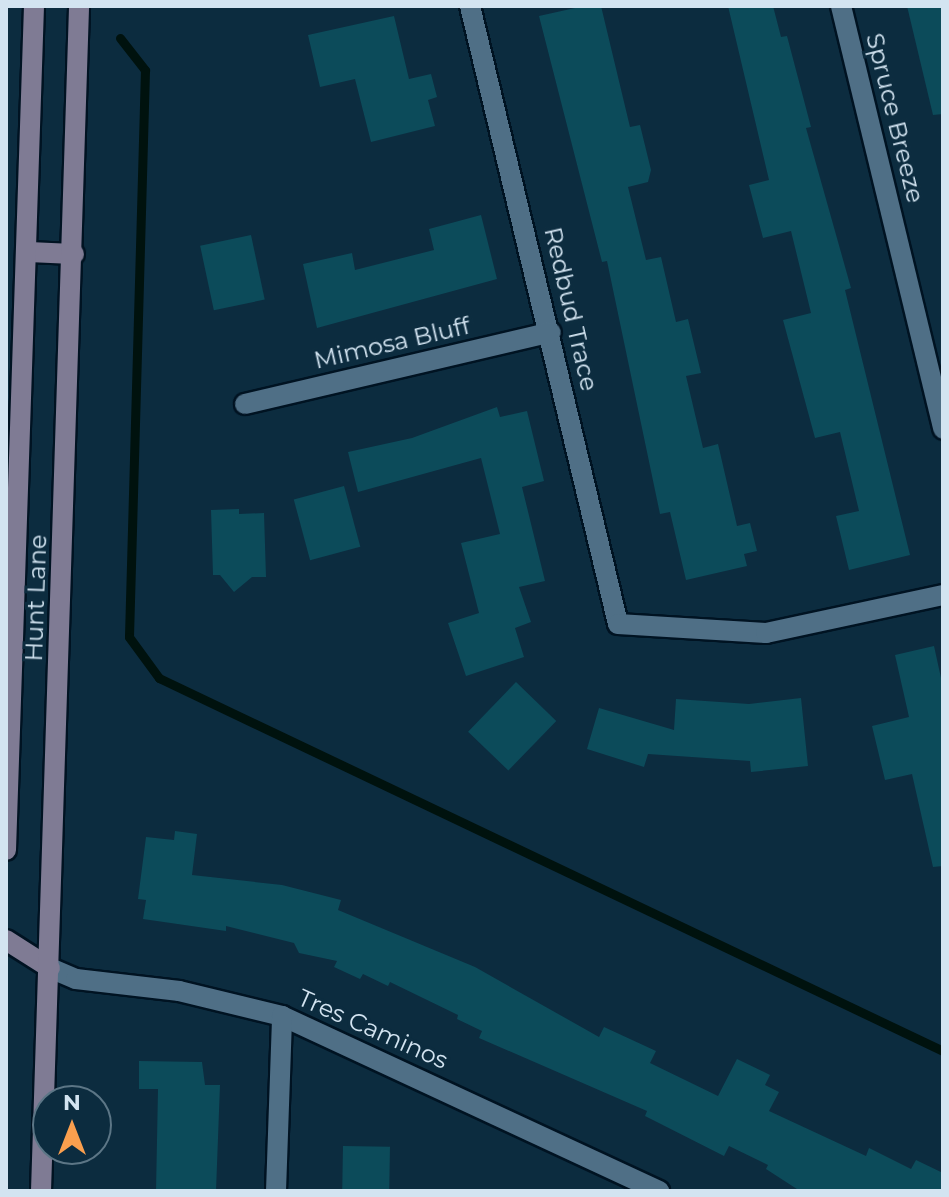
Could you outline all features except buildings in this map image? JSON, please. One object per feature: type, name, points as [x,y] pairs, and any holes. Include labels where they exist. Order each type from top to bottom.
[{"type":"main road","name":"Hunt Lane","points":[[6,850],[34,6]]},
{"type":"main road","name":"Hunt Lane","points":[[41,1191],[74,254],[79,6]]},
{"type":"main road","points":[[28,252],[74,254]]},
{"type":"main road","points":[[6,940],[50,968]]},
{"type":"street","name":"Redbud Trace","points":[[470,6],[551,332],[618,624],[766,633],[943,595]]},
{"type":"street","name":"Spruce Breeze","points":[[841,6],[943,429]]},
{"type":"street","name":"Mimosa Bluff","points":[[245,404],[551,332]]},
{"type":"street","name":"Tres Caminos","points":[[50,968],[76,979],[179,991],[282,1016],[659,1191]]},
{"type":"street","points":[[276,1191],[282,1016]]},
{"type":"waterway","points":[[120,38],[145,70],[129,637],[159,678],[943,1051]]}]
